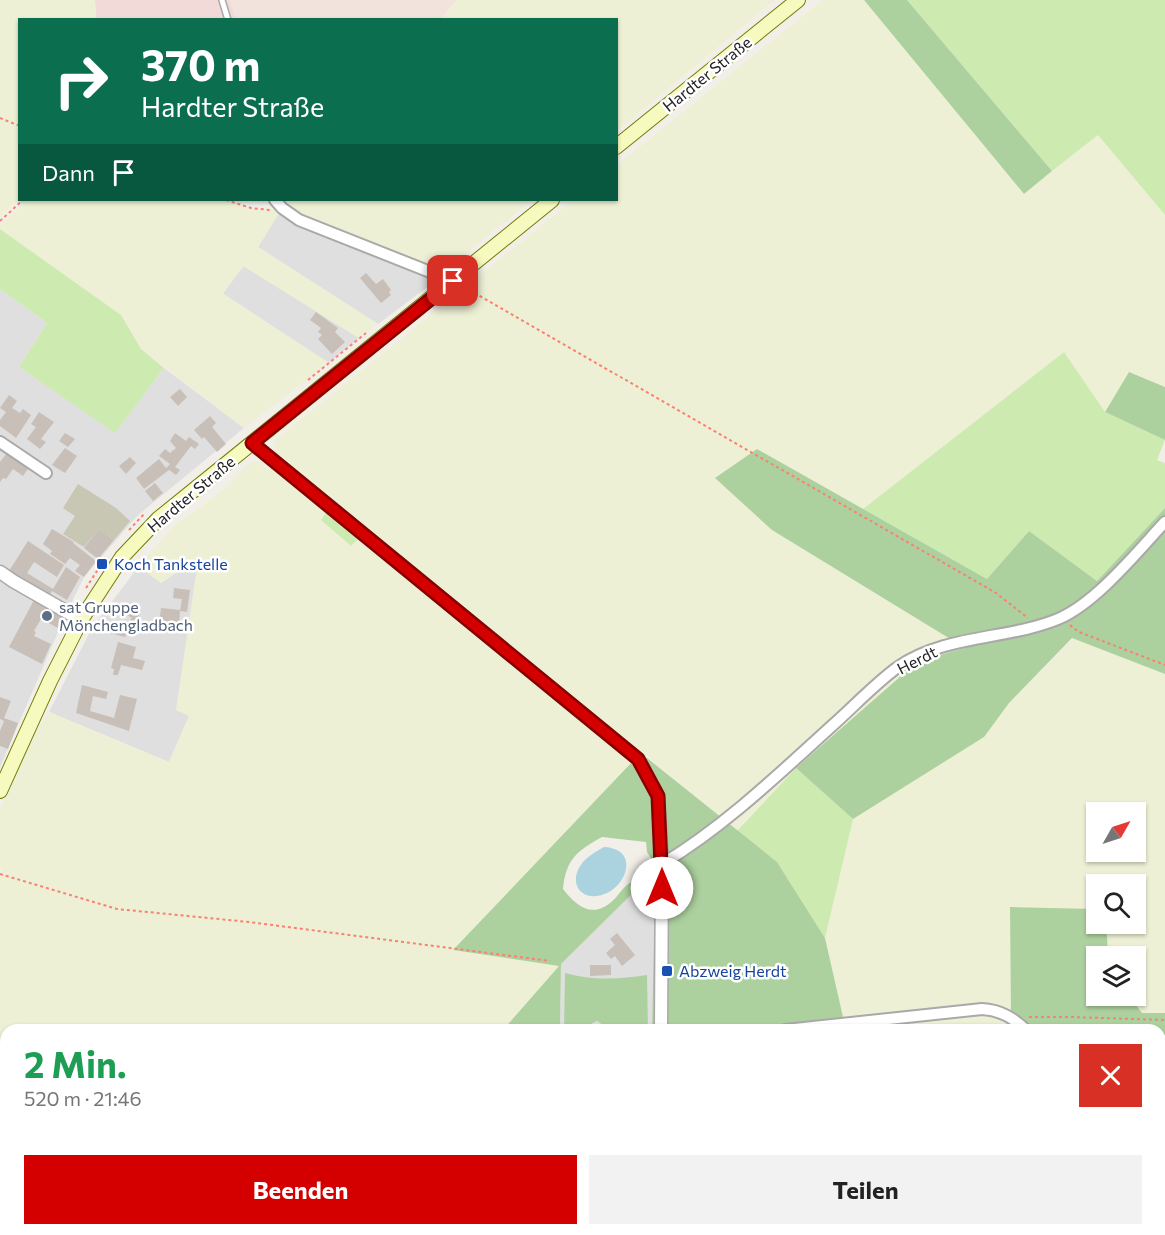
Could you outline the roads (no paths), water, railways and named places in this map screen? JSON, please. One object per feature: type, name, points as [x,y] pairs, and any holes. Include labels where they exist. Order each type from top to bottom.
[{"type":"main road","name":"Hardter Straße","points":[[618,145],[798,0]]},
{"type":"main road","name":"Hardter Straße","points":[[0,791],[50,681],[81,620],[122,557],[158,519],[551,201]]},
{"type":"street","points":[[279,204],[299,220],[453,281]]},
{"type":"street","points":[[0,442],[46,472]]},
{"type":"street","points":[[252,443],[638,759],[658,796],[662,864],[661,1024]]},
{"type":"street","name":"Herdt","points":[[662,864],[680,853],[763,788],[898,667],[932,650],[1060,618],[1097,593],[1165,522]]},
{"type":"street","points":[[0,572],[13,582],[81,620]]},
{"type":"street","points":[[841,1024],[982,1009],[994,1010],[1011,1017],[1019,1024]]},
{"type":"lane","points":[[222,0],[227,18]]},
{"type":"water","points":[[604,847],[616,850],[623,855],[626,872],[615,888],[606,893],[590,896],[578,888],[577,873],[587,858]]},
{"type":"place","name":"Koch Tankstelle","points":[[102,564]]},
{"type":"place","name":"sat Gruppe Mönchengladbach","points":[[47,616]]},
{"type":"place","name":"Abzweig Herdt","points":[[667,971]]}]
